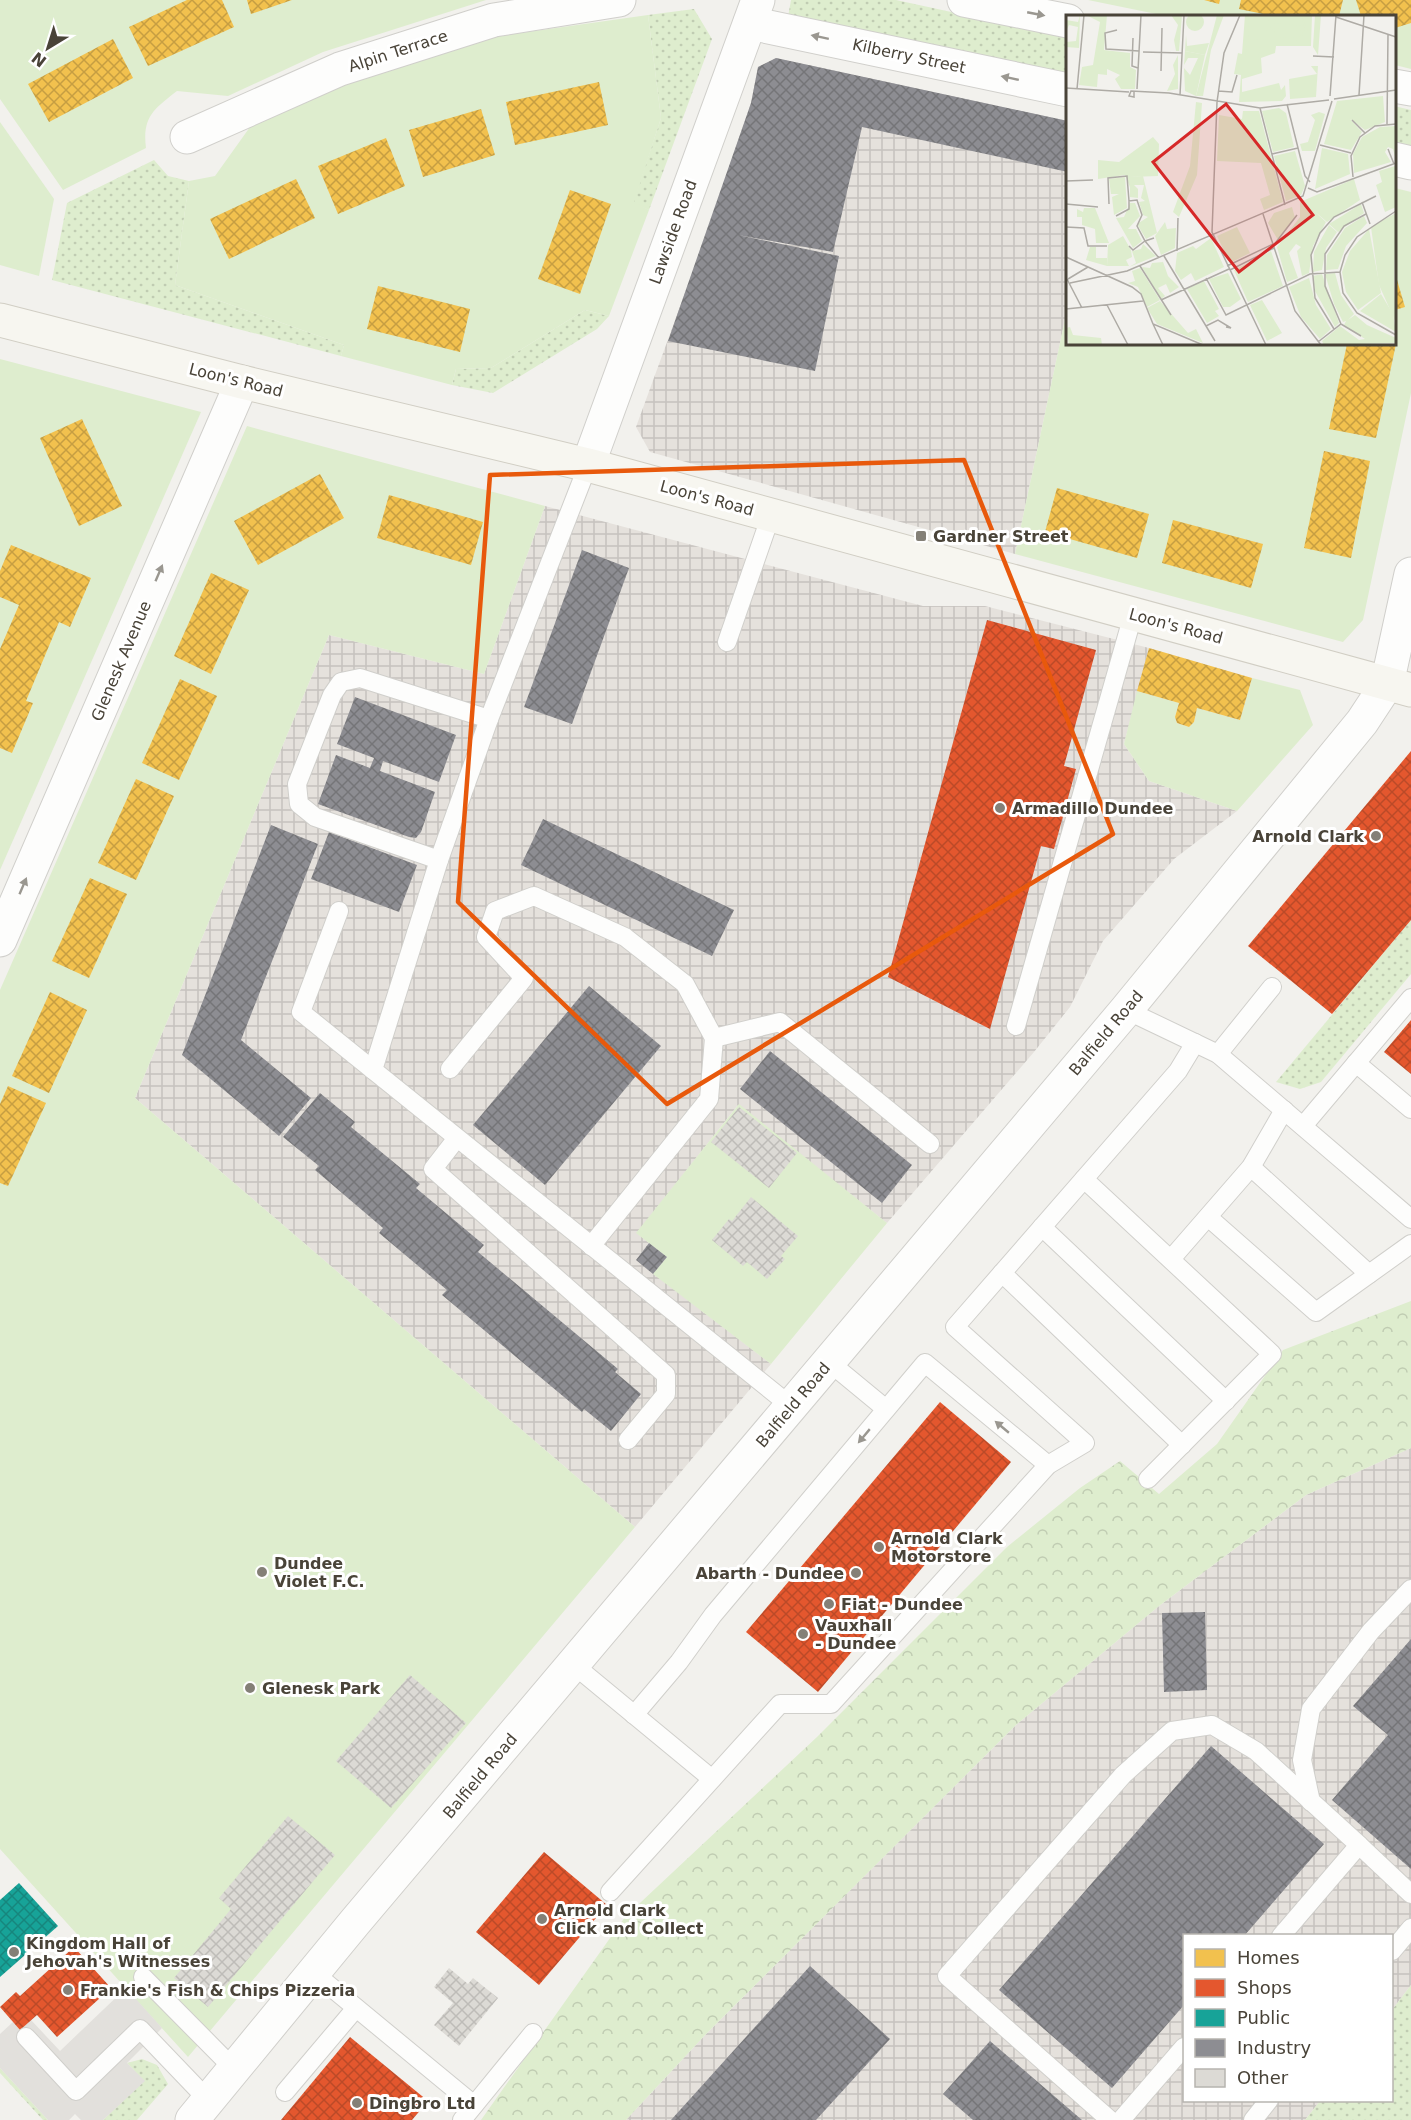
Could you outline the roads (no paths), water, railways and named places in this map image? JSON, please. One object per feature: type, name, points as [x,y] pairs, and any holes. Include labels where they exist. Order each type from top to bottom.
[{"type":"street","name":"Alpin Terrace","points":[[187,137],[340,69],[494,20],[619,0]]},
{"type":"street","points":[[964,0],[1066,21]]},
{"type":"street","name":"Kilberry Street","points":[[754,11],[1066,89]]},
{"type":"street","name":"Lawside Road","points":[[588,465],[754,11]]},
{"type":"street","points":[[1396,86],[1411,89]]},
{"type":"street","points":[[1396,159],[1411,163]]},
{"type":"street","name":"Loon's Road","points":[[0,320],[242,382],[588,465],[1399,687]]},
{"type":"street","name":"Glenesk Avenue","points":[[0,940],[242,382]]},
{"type":"street","points":[[1399,687],[1411,574]]},
{"type":"street","name":"Balfield Road","points":[[200,2110],[1126,1010],[1362,722],[1399,687]]},
{"type":"lane","points":[[373,1071],[439,860],[489,719],[588,465]]},
{"type":"lane","points":[[727,642],[771,515]]},
{"type":"lane","points":[[1016,1026],[1133,615]]},
{"type":"lane","points":[[439,860],[315,817],[299,804],[297,784],[332,695],[341,682],[360,678],[489,719]]},
{"type":"lane","points":[[450,1069],[524,978],[486,937],[495,911],[534,896],[625,937],[685,984],[714,1038],[709,1099],[591,1246]]},
{"type":"lane","points":[[339,911],[301,1012],[792,1407]]},
{"type":"lane","points":[[1218,1054],[1272,987]]},
{"type":"lane","points":[[1303,1126],[1411,998]]},
{"type":"lane","points":[[1126,1010],[1218,1054],[1411,1219]]},
{"type":"lane","points":[[714,1038],[780,1022],[930,1144]]},
{"type":"lane","points":[[610,1892],[780,1704],[831,1704],[1048,1465],[1086,1443],[955,1327],[1178,1071],[1196,1043]]},
{"type":"lane","points":[[1356,1063],[1411,1109]]},
{"type":"lane","points":[[1171,1259],[1251,1167],[1284,1110]]},
{"type":"lane","points":[[457,1138],[433,1169],[666,1375],[666,1394],[628,1440]]},
{"type":"lane","points":[[1251,1167],[1369,1274]]},
{"type":"lane","points":[[1084,1179],[1272,1354],[1148,1479]]},
{"type":"lane","points":[[1208,1217],[1316,1312],[1411,1244]]},
{"type":"lane","points":[[1042,1227],[1226,1401]]},
{"type":"lane","points":[[1002,1273],[1182,1445]]},
{"type":"lane","points":[[829,1362],[886,1409]]},
{"type":"lane","points":[[634,1715],[679,1662],[713,1615],[925,1363],[1048,1465]]},
{"type":"lane","points":[[1311,1802],[1302,1760],[1311,1708],[1371,1631],[1411,1589]]},
{"type":"lane","points":[[574,1665],[712,1779]]},
{"type":"lane","points":[[1110,2120],[947,1976],[1123,1775],[1172,1731],[1212,1725],[1256,1751],[1411,1894]]},
{"type":"lane","points":[[1282,1934],[1359,1845]]},
{"type":"lane","points":[[1393,1951],[1411,1928]]},
{"type":"lane","points":[[314,1973],[474,2105]]},
{"type":"lane","points":[[143,1977],[234,2069]]},
{"type":"lane","points":[[285,2092],[356,2008]]},
{"type":"lane","points":[[26,2037],[76,2091],[140,2029],[200,2110]]},
{"type":"lane","points":[[462,2120],[533,2033]]},
{"type":"lane","points":[[1121,2120],[1139,2113],[1183,2051]]},
{"type":"lane","points":[[1253,2120],[1267,2102]]},
{"type":"place","name":"Gardner Street","points":[[921,536]]},
{"type":"place","name":"Armadillo Dundee","points":[[1000,808]]},
{"type":"place","name":"Arnold Clark","points":[[1376,836]]},
{"type":"place","name":"Arnold Clark Motorstore","points":[[879,1547]]},
{"type":"place","name":"Dundee Violet F.C.","points":[[262,1572]]},
{"type":"place","name":"Abarth - Dundee","points":[[856,1573]]},
{"type":"place","name":"Fiat - Dundee","points":[[829,1604]]},
{"type":"place","name":"Vauxhall - Dundee","points":[[803,1634]]},
{"type":"place","name":"Glenesk Park","points":[[250,1688]]},
{"type":"place","name":"Arnold Clark Click and Collect","points":[[542,1919]]},
{"type":"place","name":"Kingdom Hall of Jehovah's Witnesses","points":[[14,1952]]},
{"type":"place","name":"Frankie's Fish & Chips Pizzeria","points":[[68,1990]]},
{"type":"place","name":"Dingbro Ltd","points":[[357,2103]]}]
